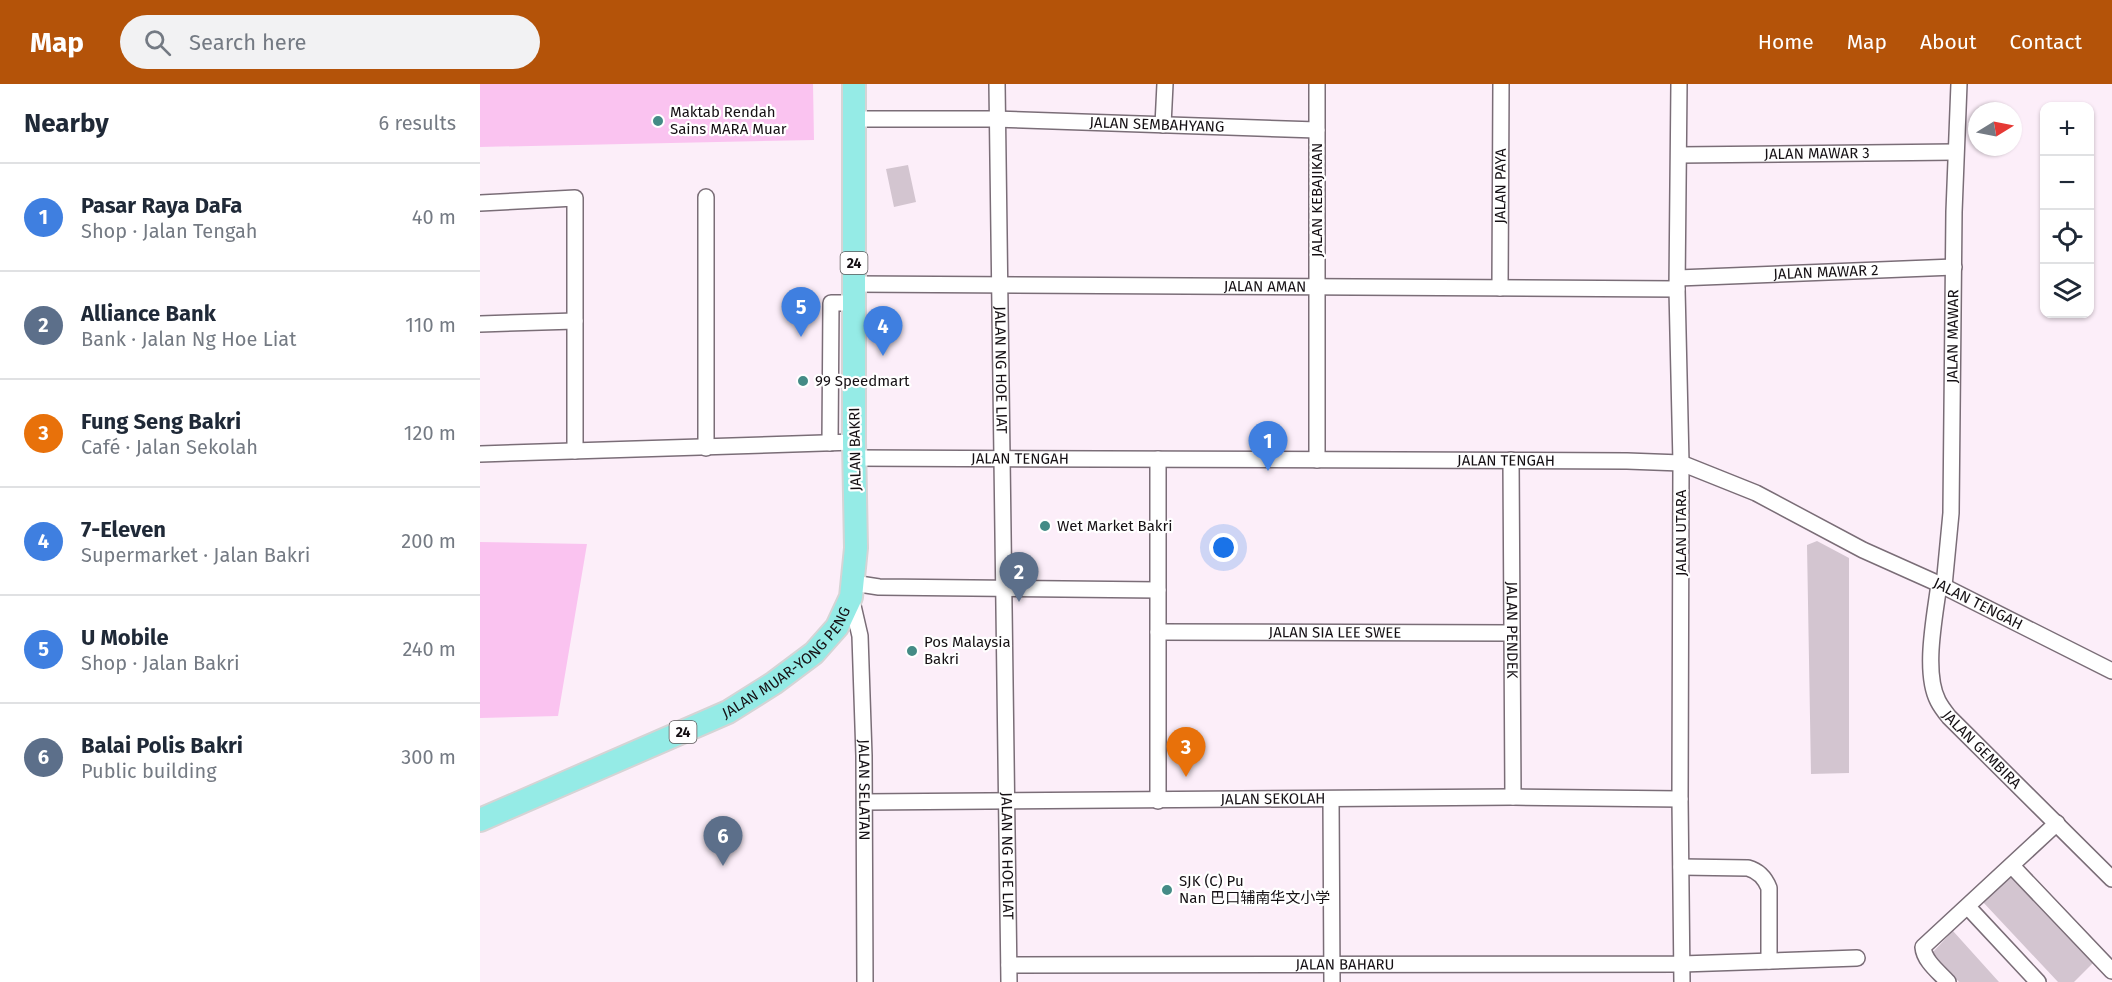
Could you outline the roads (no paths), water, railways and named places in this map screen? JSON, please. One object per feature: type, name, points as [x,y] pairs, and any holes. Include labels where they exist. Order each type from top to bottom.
[{"type":"main road","name":"JALAN BAKRI","points":[[854,84],[854,450],[856,549],[863,588]]},
{"type":"main road","name":"JALAN MUAR-YONG PENG","points":[[480,820],[732,709],[774,683],[819,649],[863,588]]},
{"type":"street","name":"JALAN NG HOE LIAT","points":[[997,84],[991,119],[1000,285],[1009,982]]},
{"type":"street","points":[[1163,125],[1165,84]]},
{"type":"street","name":"JALAN KEBAJIKAN","points":[[1317,84],[1317,460]]},
{"type":"street","name":"JALAN PAYA","points":[[1500,288],[1501,84]]},
{"type":"street","name":"JALAN UTARA","points":[[1679,84],[1679,154],[1685,280],[1681,463],[1682,982]]},
{"type":"street","name":"JALAN MAWAR","points":[[1941,585],[1951,513],[1959,84]]},
{"type":"street","name":"JALAN SEMBAHYANG","points":[[854,119],[991,119],[1317,130]]},
{"type":"street","name":"JALAN MAWAR 3","points":[[1679,154],[1956,152]]},
{"type":"street","points":[[706,197],[706,448]]},
{"type":"street","points":[[480,203],[575,198],[575,451]]},
{"type":"street","name":"JALAN MAWAR 2","points":[[1685,280],[1954,267]]},
{"type":"street","name":"JALAN AMAN","points":[[831,443],[831,303],[854,293],[1000,285],[1500,288],[1685,280]]},
{"type":"street","points":[[480,324],[575,321]]},
{"type":"street","name":"JALAN TENGAH","points":[[480,454],[831,443],[854,450],[1002,459],[1511,460],[1681,463],[1756,493],[1863,550],[1941,585],[2112,671]]},
{"type":"street","points":[[1158,459],[1158,801]]},
{"type":"street","name":"JALAN PENDEK","points":[[1511,460],[1514,797]]},
{"type":"street","name":"JALAN GEMBIRA","points":[[1941,585],[1931,658],[1932,679],[1937,700],[1949,717],[2112,879]]},
{"type":"street","points":[[863,588],[1158,590]]},
{"type":"street","name":"JALAN SELATAN","points":[[863,588],[860,636],[865,802],[865,982]]},
{"type":"street","name":"JALAN SIA LEE SWEE","points":[[1158,632],[1512,633]]},
{"type":"street","name":"JALAN SEKOLAH","points":[[865,802],[1514,797],[1680,799]]},
{"type":"street","points":[[1331,800],[1332,982]]},
{"type":"street","points":[[1948,982],[1931,964],[1923,952],[1923,947],[2057,823]]},
{"type":"street","points":[[2012,866],[2112,971]]},
{"type":"street","points":[[1681,867],[1748,868],[1754,869],[1764,879],[1769,888],[1769,961]]},
{"type":"street","points":[[1968,907],[2038,982]]},
{"type":"street","name":"JALAN BAHARU","points":[[1009,965],[1682,964],[1857,958]]},
{"type":"place","name":"Maktab Rendah Sains MARA Muar","points":[[658,121]]},
{"type":"place","name":"U Mobile","points":[[801,337]]},
{"type":"place","name":"7-Eleven","points":[[883,356]]},
{"type":"place","name":"99 Speedmart","points":[[803,381]]},
{"type":"place","name":"Pasar Raya DaFa","points":[[1268,471]]},
{"type":"place","name":"Wet Market Bakri","points":[[1045,526]]},
{"type":"place","name":"Alliance Bank","points":[[1019,602]]},
{"type":"place","name":"Pos Malaysia Bakri","points":[[912,651]]},
{"type":"place","name":"Fung Seng Bakri","points":[[1186,777]]},
{"type":"place","name":"Balai Polis Bakri","points":[[723,866]]},
{"type":"place","name":"SJK (C) Pu Nan 巴口辅南华文小学","points":[[1167,890]]}]
